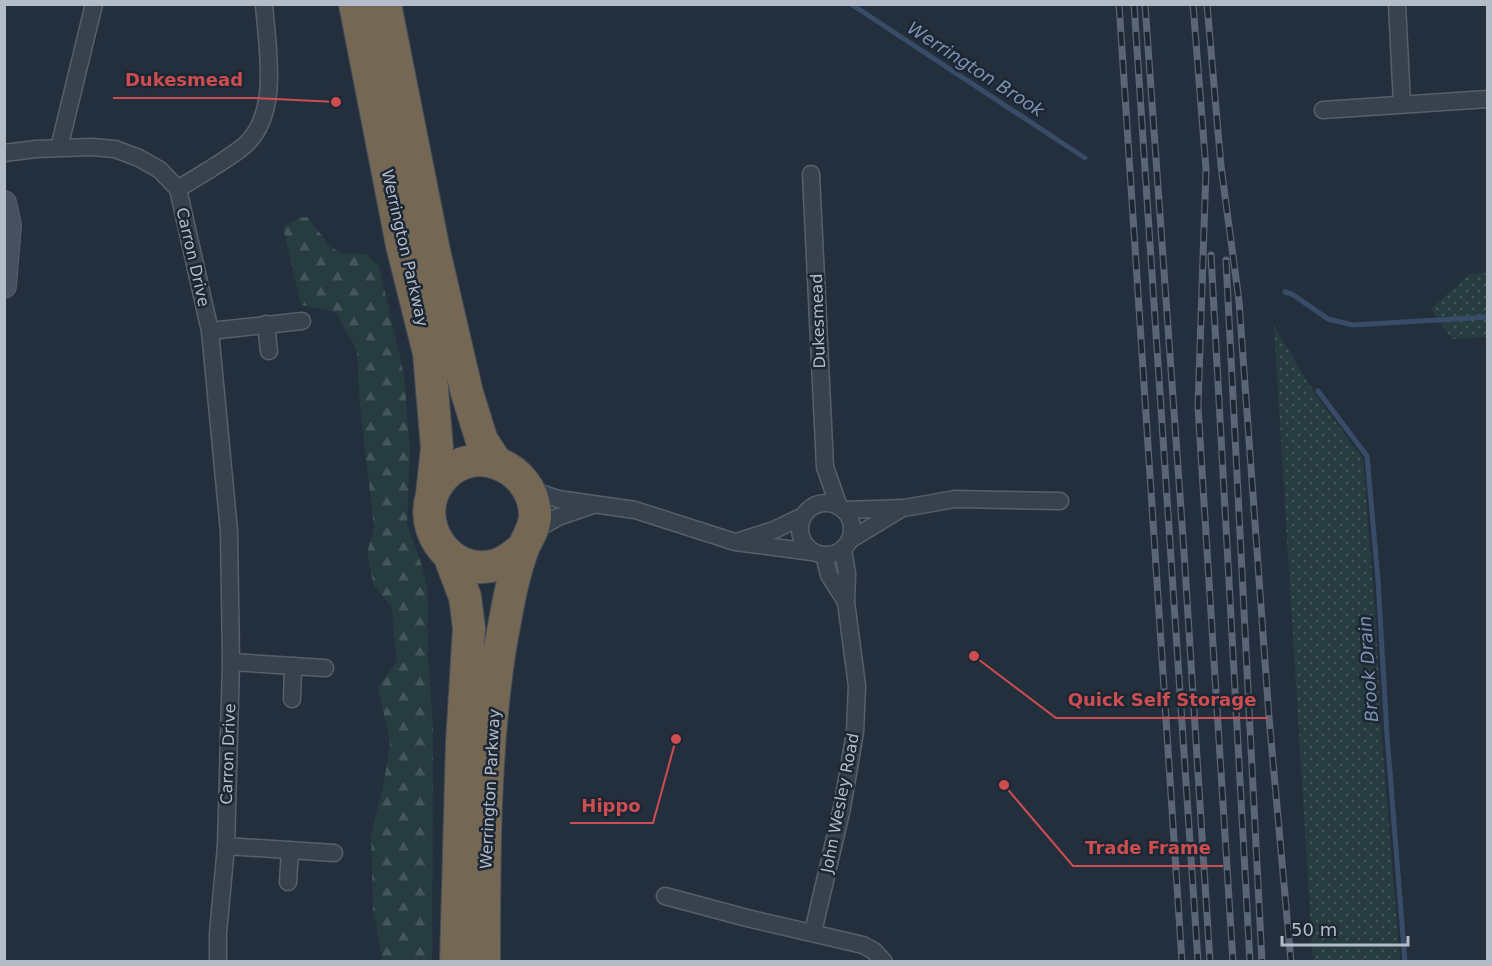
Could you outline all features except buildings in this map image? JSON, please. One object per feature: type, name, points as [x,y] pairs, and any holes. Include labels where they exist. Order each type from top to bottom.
[{"type":"highway","name":"Werrington Parkway","points":[[356,4],[402,245],[429,353],[437,448],[432,494]]},
{"type":"highway","name":"Werrington Parkway","points":[[385,4],[434,251],[467,393],[482,441],[496,462]]},
{"type":"highway","points":[[481,460],[496,462],[512,470],[525,482],[533,497],[536,515],[528,540],[511,559],[495,565],[479,567],[463,563],[448,555],[437,543],[430,527],[429,511],[432,494],[451,470],[465,463],[481,460]]},
{"type":"highway","name":"Werrington Parkway","points":[[484,962],[489,742],[500,650],[510,595],[528,540]]},
{"type":"highway","name":"Werrington Parkway","points":[[448,555],[465,597],[469,628],[462,742],[456,962]]},
{"type":"street","points":[[59,148],[94,4]]},
{"type":"street","points":[[178,189],[245,145],[257,132],[264,119],[268,102],[264,4]]},
{"type":"street","points":[[1397,4],[1402,104]]},
{"type":"street","points":[[1323,110],[1488,99]]},
{"type":"street","name":"Carron Drive","points":[[4,153],[59,148],[115,149],[139,158],[160,170],[178,189],[210,331],[229,531],[231,662],[226,846],[218,962]]},
{"type":"street","name":"Dukesmead","points":[[811,174],[825,467],[842,509]]},
{"type":"street","points":[[4,203],[9,225],[4,286]]},
{"type":"street","points":[[210,331],[302,321]]},
{"type":"street","points":[[266,324],[269,351]]},
{"type":"street","name":"Dukesmead","points":[[807,512],[825,467]]},
{"type":"street","points":[[529,489],[558,499],[635,510],[735,542],[831,555],[904,508]]},
{"type":"street","points":[[735,542],[774,530],[825,503],[842,509],[904,508],[955,499],[1060,501]]},
{"type":"street","points":[[528,540],[558,517],[596,503]]},
{"type":"street","points":[[842,509],[851,523],[847,545]]},
{"type":"street","points":[[807,512],[800,532],[806,547],[818,554]]},
{"type":"street","name":"John Wesley Road","points":[[813,932],[842,807],[855,732],[857,686],[846,602],[847,545]]},
{"type":"street","name":"John Wesley Road","points":[[818,554],[846,602]]},
{"type":"street","points":[[231,662],[325,668]]},
{"type":"street","points":[[292,699],[293,666]]},
{"type":"street","points":[[226,846],[334,853]]},
{"type":"street","points":[[288,882],[290,850]]},
{"type":"street","points":[[665,896],[863,945],[874,951],[884,962]]},
{"type":"green space","points":[[307,217],[330,246],[341,253],[366,254],[379,266],[404,375],[410,450],[407,524],[428,591],[428,656],[433,725],[432,961],[380,961],[382,957],[373,910],[371,835],[383,787],[390,743],[378,687],[397,661],[391,606],[374,586],[367,553],[374,527],[360,406],[357,351],[336,312],[301,305],[283,228],[298,218]]},
{"type":"green space","points":[[1487,273],[1487,337],[1452,339],[1431,309],[1469,274]]},
{"type":"green space","points":[[1274,326],[1315,394],[1363,459],[1375,609],[1382,742],[1400,961],[1313,961]]},
{"type":"waterway","name":"Werrington Brook","points":[[851,4],[1085,158]]},
{"type":"waterway","points":[[1285,292],[1292,294],[1328,319],[1353,325],[1488,317]]},
{"type":"waterway","name":"Brook Drain","points":[[1318,391],[1367,456],[1405,962]]},
{"type":"railway","points":[[1119,4],[1182,962]]},
{"type":"railway","points":[[1134,4],[1198,962]]},
{"type":"railway","points":[[1145,4],[1184,552],[1210,962]]},
{"type":"railway","points":[[1193,4],[1206,169],[1198,407],[1233,962]]},
{"type":"railway","points":[[1207,4],[1221,166],[1239,301],[1269,717],[1291,962]]},
{"type":"railway","points":[[1211,255],[1250,962]]},
{"type":"railway","points":[[1226,260],[1262,962]]},
{"type":"place","name":"Dukesmead","points":[[336,102]]},
{"type":"place","name":"Quick Self Storage","points":[[974,656]]},
{"type":"place","name":"Hippo","points":[[676,739]]},
{"type":"place","name":"Trade Frame","points":[[1004,785]]}]
